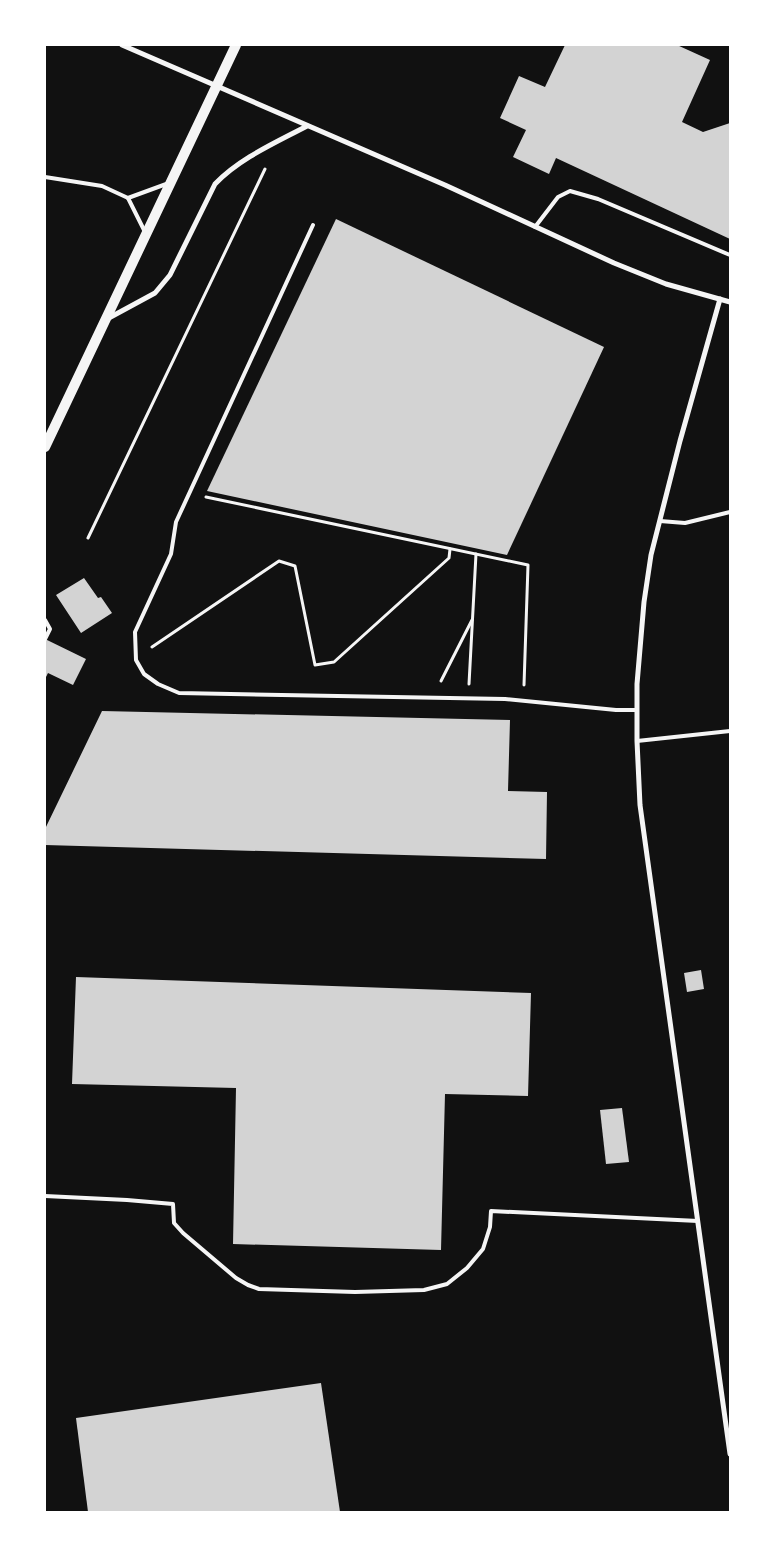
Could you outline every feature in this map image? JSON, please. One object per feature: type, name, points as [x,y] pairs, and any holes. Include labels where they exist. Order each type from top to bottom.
[{"type":"main road","points":[[45,446],[236,45]]},
{"type":"street","points":[[122,45],[614,263],[666,284],[730,302]]},
{"type":"street","points":[[105,320],[155,293],[162,286],[170,275],[215,184],[222,176],[259,151],[307,126]]},
{"type":"street","points":[[720,299],[680,441],[651,555],[639,641],[637,741],[640,805],[730,1454]]},
{"type":"lane","points":[[45,177],[102,186],[128,198],[146,234]]},
{"type":"lane","points":[[128,198],[171,182]]},
{"type":"lane","points":[[535,227],[558,196],[570,190],[598,199],[730,254]]},
{"type":"lane","points":[[313,225],[176,522],[171,554],[135,632],[136,660],[144,674],[158,684],[179,693],[468,698],[637,710]]},
{"type":"lane","points":[[660,521],[685,523],[730,512]]},
{"type":"lane","points":[[45,620],[50,629],[45,639]]},
{"type":"lane","points":[[637,741],[730,731]]},
{"type":"lane","points":[[45,1196],[173,1204],[174,1223],[183,1233],[236,1278],[259,1289],[355,1292],[424,1290],[447,1284],[467,1268],[483,1249],[490,1227],[491,1211],[698,1221]]},
{"type":"path","points":[[88,538],[268,164]]},
{"type":"path","points":[[189,493],[528,565],[523,701]]},
{"type":"path","points":[[136,660],[279,561],[295,566],[315,665],[334,662],[449,558],[450,549]]},
{"type":"path","points":[[468,698],[476,554]]},
{"type":"path","points":[[433,697],[473,618]]},
{"type":"building","points":[[565,45],[677,45],[710,60],[682,122],[703,132],[730,123],[730,239],[556,158],[549,174],[513,157],[526,130],[500,118],[519,76],[545,87]]},
{"type":"building","points":[[336,219],[604,347],[507,555],[207,491]]},
{"type":"building","points":[[84,578],[98,598],[101,597],[112,613],[81,633],[56,595]]},
{"type":"building","points":[[45,639],[86,659],[73,685],[48,673],[45,679]]},
{"type":"building","points":[[102,711],[510,720],[508,791],[547,792],[546,859],[45,845],[45,829]]},
{"type":"building","points":[[701,970],[704,989],[687,992],[684,973]]},
{"type":"building","points":[[76,977],[531,993],[528,1096],[445,1094],[441,1250],[233,1244],[236,1088],[72,1084]]},
{"type":"building","points":[[622,1108],[629,1162],[606,1164],[600,1110]]},
{"type":"building","points":[[321,1383],[340,1512],[88,1512],[76,1418]]}]
